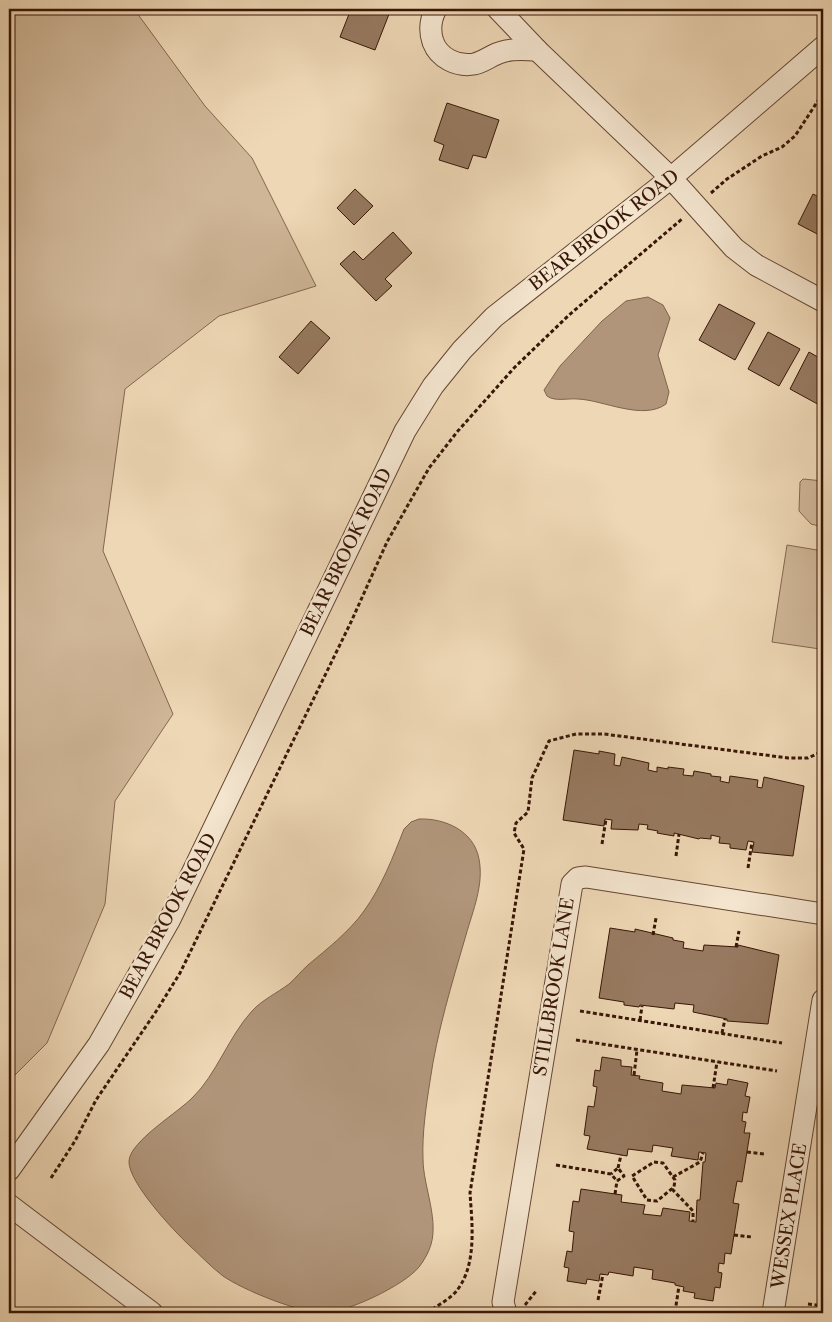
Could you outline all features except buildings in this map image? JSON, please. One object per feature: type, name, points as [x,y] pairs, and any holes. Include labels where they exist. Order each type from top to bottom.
[{"type":"street","points":[[436,9],[431,18],[430,34],[435,48],[446,59],[460,64],[475,64],[504,51],[537,50]]},
{"type":"street","points":[[498,9],[537,50],[671,178],[739,253],[823,301]]},
{"type":"street","name":"BEAR BROOK ROAD","points":[[9,1170],[99,1044],[170,919],[405,431],[433,386],[462,350],[494,317],[671,178],[823,47]]},
{"type":"street","name":"STILLBROOK LANE","points":[[515,1310],[504,1306],[505,1293],[572,884],[578,878],[586,877],[823,914]]},
{"type":"street","name":"WESSEX PLACE","points":[[773,1313],[823,1000]]},
{"type":"street","points":[[9,1205],[152,1313]]},
{"type":"path","points":[[727,179],[762,156],[782,147],[795,136],[823,93]]},
{"type":"path","points":[[51,1178],[75,1141],[96,1100],[180,973],[352,622],[387,542],[429,468],[457,432],[514,368],[569,315],[673,226]]},
{"type":"path","points":[[602,844],[606,819]]},
{"type":"path","points":[[676,856],[678,834]]},
{"type":"path","points":[[748,868],[752,842]]},
{"type":"path","points":[[653,935],[656,918]]},
{"type":"path","points":[[736,947],[739,931]]},
{"type":"path","points":[[640,1020],[642,1006]]},
{"type":"path","points":[[580,1011],[782,1043]]},
{"type":"path","points":[[722,1034],[725,1019]]},
{"type":"path","points":[[576,1040],[778,1071]]},
{"type":"path","points":[[634,1075],[637,1050]]},
{"type":"path","points":[[713,1088],[717,1062]]},
{"type":"path","points":[[747,1152],[764,1154]]},
{"type":"path","points":[[673,1177],[700,1162],[703,1153]]},
{"type":"path","points":[[611,1174],[618,1168],[620,1154]]},
{"type":"path","points":[[615,1194],[617,1181],[624,1176],[632,1176],[654,1162],[663,1163],[673,1177],[674,1187],[657,1201],[647,1200],[632,1176]]},
{"type":"path","points":[[556,1165],[611,1174],[617,1181]]},
{"type":"path","points":[[618,1168],[624,1176]]},
{"type":"path","points":[[672,1189],[693,1211],[693,1221]]},
{"type":"path","points":[[734,1235],[752,1237]]},
{"type":"path","points":[[598,1300],[603,1274]]},
{"type":"path","points":[[675,1312],[679,1286]]},
{"type":"path","points":[[515,1310],[536,1290]]},
{"type":"path","points":[[808,1304],[823,1306],[822,1313]]},
{"type":"shaded area","points":[[9,9],[134,9],[205,106],[252,158],[316,286],[219,316],[125,389],[103,551],[173,714],[115,801],[105,904],[47,1043],[9,1081]]},
{"type":"shaded area","points":[[648,297],[663,305],[670,318],[658,355],[669,392],[666,404],[657,409],[646,411],[588,400],[558,399],[547,396],[544,390],[560,366],[602,321],[626,301]]},
{"type":"shaded area","points":[[803,479],[823,481],[823,527],[811,524],[799,511],[800,482]]},
{"type":"shaded area","points":[[787,545],[823,551],[823,628],[820,649],[772,642]]},
{"type":"shaded area","points":[[419,819],[439,821],[457,828],[465,834],[476,849],[480,869],[477,897],[441,1026],[426,1110],[423,1159],[432,1217],[432,1239],[429,1250],[419,1267],[388,1290],[373,1298],[343,1309],[320,1313],[310,1311],[284,1304],[256,1293],[223,1276],[182,1238],[143,1193],[131,1170],[129,1161],[131,1153],[137,1145],[201,1088],[216,1067],[236,1032],[252,1011],[289,984],[358,919],[382,881],[404,829],[411,822]]}]
